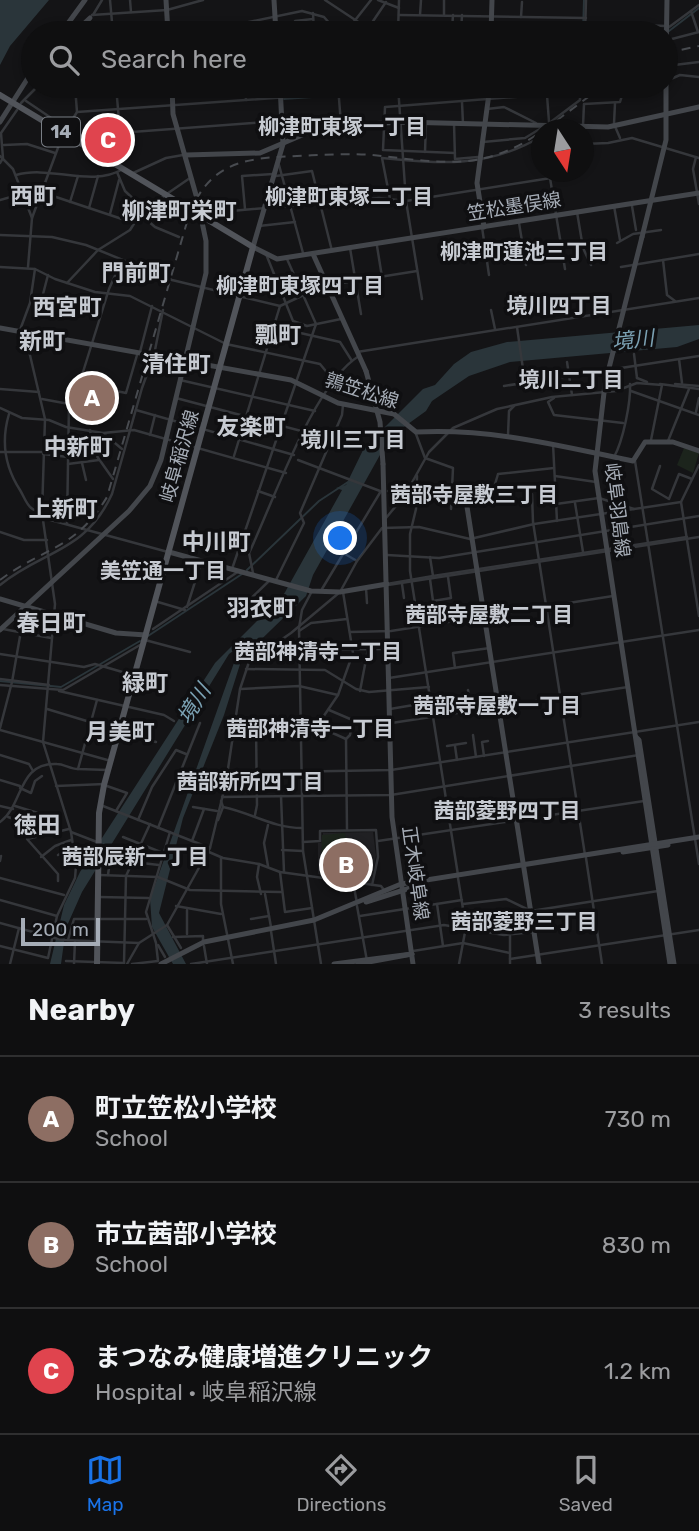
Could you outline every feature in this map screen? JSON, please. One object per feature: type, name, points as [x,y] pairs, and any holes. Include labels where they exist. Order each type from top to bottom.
[{"type":"main road","points":[[70,21],[85,0]]},
{"type":"main road","points":[[166,0],[168,21]]},
{"type":"main road","points":[[274,0],[275,21]]},
{"type":"main road","points":[[492,0],[492,21]]},
{"type":"main road","points":[[666,21],[667,0]]},
{"type":"main road","points":[[88,21],[91,17]]},
{"type":"main road","points":[[0,122],[21,87]]},
{"type":"main road","name":"14","points":[[0,95],[120,170],[253,247]]},
{"type":"main road","points":[[172,98],[196,195]]},
{"type":"main road","points":[[253,247],[283,144],[281,98]]},
{"type":"main road","name":"岐阜羽島線","points":[[666,98],[664,146],[603,393],[596,451],[596,482],[672,964]]},
{"type":"main road","points":[[483,227],[478,190],[489,100]]},
{"type":"main road","points":[[594,126],[615,126],[699,107]]},
{"type":"main road","points":[[186,155],[254,153],[283,144],[316,128],[401,122],[531,125]]},
{"type":"main road","name":"笠松墨俣線","points":[[253,247],[266,254],[287,259],[698,193]]},
{"type":"main road","points":[[0,629],[104,534],[143,495],[155,475],[166,439],[206,265],[198,203]]},
{"type":"main road","name":"岐阜稲沢線","points":[[97,963],[100,805],[253,247]]},
{"type":"main road","name":"正木岐阜線","points":[[313,254],[366,371],[379,414],[386,518],[391,794],[394,840],[413,964]]},
{"type":"main road","name":"鶉笠松線","points":[[0,328],[296,382],[343,405],[389,412],[414,431]]},
{"type":"main road","points":[[414,431],[508,436],[596,451],[635,461],[641,444],[651,442],[668,442],[699,451]]},
{"type":"main road","points":[[405,495],[465,494],[539,964]]},
{"type":"main road","points":[[169,552],[240,572],[252,572],[312,591],[342,592],[387,584]]},
{"type":"main road","points":[[0,598],[25,608],[145,639]]},
{"type":"main road","name":"岐阜羽島線","points":[[639,755],[658,891],[668,935]]},
{"type":"main road","points":[[357,904],[384,890],[401,886],[697,839]]},
{"type":"main road","points":[[162,964],[204,944],[227,937],[314,921],[401,886]]},
{"type":"main road","points":[[358,964],[411,953]]},
{"type":"main road","points":[[334,964],[367,962]]},
{"type":"street","points":[[91,17],[102,0]]},
{"type":"street","points":[[110,0],[112,21]]},
{"type":"street","points":[[130,0],[131,12]]},
{"type":"street","points":[[91,17],[167,10],[202,0]]},
{"type":"street","points":[[326,0],[359,21]]},
{"type":"street","points":[[356,19],[371,0]]},
{"type":"street","points":[[378,0],[399,8]]},
{"type":"street","points":[[399,0],[399,21]]},
{"type":"street","points":[[420,15],[421,0]]},
{"type":"street","points":[[444,0],[444,15]]},
{"type":"street","points":[[399,15],[586,18],[586,0]]},
{"type":"street","points":[[374,21],[386,2]]},
{"type":"street","points":[[521,17],[522,2]]},
{"type":"street","points":[[677,21],[699,5]]},
{"type":"street","points":[[678,37],[698,32],[691,10]]},
{"type":"street","points":[[253,21],[298,11],[313,13],[328,21]]},
{"type":"street","points":[[295,20],[313,19],[313,13]]},
{"type":"street","points":[[453,15],[453,21]]},
{"type":"street","points":[[462,15],[462,21]]},
{"type":"street","points":[[678,63],[699,62]]},
{"type":"street","points":[[678,76],[699,77]]},
{"type":"street","points":[[27,98],[23,102],[78,135],[283,121]]},
{"type":"street","points":[[67,129],[77,112],[76,98]]},
{"type":"street","points":[[117,98],[120,132]]},
{"type":"street","points":[[77,112],[281,98]]},
{"type":"street","points":[[338,98],[341,126]]},
{"type":"street","points":[[399,98],[406,201],[422,299]]},
{"type":"street","points":[[455,153],[383,150],[385,107],[512,98]]},
{"type":"street","points":[[547,98],[548,119]]},
{"type":"street","points":[[557,119],[580,98]]},
{"type":"street","points":[[584,119],[586,102],[615,103],[620,102],[621,98]]},
{"type":"street","points":[[462,102],[463,124]]},
{"type":"street","points":[[615,103],[615,126],[620,138]]},
{"type":"street","points":[[487,109],[504,107],[532,119]]},
{"type":"street","points":[[0,163],[3,145],[1,133],[18,110]]},
{"type":"street","points":[[425,123],[425,152]]},
{"type":"street","points":[[454,123],[455,159],[480,159]]},
{"type":"street","points":[[483,142],[525,138],[531,135]]},
{"type":"street","points":[[28,267],[32,218],[62,137]]},
{"type":"street","points":[[594,144],[608,143],[620,138],[640,139],[697,157],[693,169],[699,204]]},
{"type":"street","points":[[390,199],[383,158],[444,164],[480,159],[514,150],[531,141]]},
{"type":"street","points":[[3,145],[27,144],[55,153]]},
{"type":"street","points":[[131,174],[166,158],[186,155]]},
{"type":"street","points":[[2,157],[16,175],[32,218]]},
{"type":"street","points":[[277,161],[303,256]]},
{"type":"street","points":[[16,175],[49,171],[98,176],[120,170],[110,215]]},
{"type":"street","points":[[245,209],[242,176],[312,171],[332,251]]},
{"type":"street","points":[[70,202],[78,176]]},
{"type":"street","points":[[89,208],[98,176]]},
{"type":"street","points":[[67,283],[98,250],[123,235],[144,209],[191,176]]},
{"type":"street","points":[[119,180],[125,191],[144,209]]},
{"type":"street","points":[[209,221],[215,213],[245,209],[390,199],[406,201],[531,181]]},
{"type":"street","points":[[552,182],[565,269]]},
{"type":"street","points":[[0,200],[41,191],[134,223]]},
{"type":"street","points":[[632,204],[636,230]]},
{"type":"street","points":[[614,206],[619,242],[661,230]]},
{"type":"street","points":[[577,212],[582,242],[591,265]]},
{"type":"street","points":[[140,214],[155,227],[179,237]]},
{"type":"street","points":[[518,221],[526,265]]},
{"type":"street","points":[[259,226],[295,222]]},
{"type":"street","points":[[483,227],[489,275]]},
{"type":"street","points":[[0,235],[62,239],[98,250],[166,278],[280,306]]},
{"type":"street","points":[[582,242],[596,240]]},
{"type":"street","points":[[377,244],[382,277]]},
{"type":"street","points":[[350,248],[361,314]]},
{"type":"street","points":[[266,254],[293,321],[307,326],[342,319]]},
{"type":"street","points":[[621,267],[699,254]]},
{"type":"street","points":[[232,569],[316,324],[287,259]]},
{"type":"street","points":[[67,524],[66,426],[69,404],[122,260]]},
{"type":"street","points":[[663,260],[667,295],[675,301]]},
{"type":"street","points":[[161,262],[169,264],[166,278]]},
{"type":"street","points":[[0,267],[28,267],[67,283],[108,295],[130,296],[163,310],[226,344],[304,358],[320,364],[334,381]]},
{"type":"street","points":[[35,269],[32,296],[22,333],[42,399],[45,419],[42,516],[47,540],[54,616],[43,742],[48,766],[70,830],[76,874],[57,916],[47,964]]},
{"type":"street","points":[[233,457],[280,306],[327,285],[417,271]]},
{"type":"street","points":[[42,298],[48,275]]},
{"type":"street","points":[[32,296],[53,302]]},
{"type":"street","points":[[252,572],[249,553],[315,411],[334,381],[358,354],[495,329],[699,298]]},
{"type":"street","points":[[116,391],[126,393],[152,306]]},
{"type":"street","points":[[0,585],[76,542],[88,530],[112,494],[154,355],[163,310]]},
{"type":"street","points":[[491,310],[495,329]]},
{"type":"street","points":[[517,326],[525,383]]},
{"type":"street","points":[[274,327],[340,342],[352,361]]},
{"type":"street","points":[[634,354],[637,377]]},
{"type":"street","points":[[504,386],[699,356]]},
{"type":"street","points":[[678,359],[682,383]]},
{"type":"street","points":[[567,362],[572,395]]},
{"type":"street","points":[[637,377],[664,386],[682,383],[699,388]]},
{"type":"street","points":[[386,518],[405,495],[425,458],[448,431],[497,410],[517,405],[556,396],[617,391],[637,377]]},
{"type":"street","points":[[180,380],[315,411]]},
{"type":"street","points":[[629,384],[650,383],[699,388]]},
{"type":"street","points":[[614,457],[621,444],[631,391],[629,384]]},
{"type":"street","points":[[675,385],[686,390],[692,388]]},
{"type":"street","points":[[651,442],[664,386]]},
{"type":"street","points":[[0,389],[40,392]]},
{"type":"street","points":[[668,442],[686,390]]},
{"type":"street","points":[[631,391],[697,414],[699,398]]},
{"type":"street","points":[[556,396],[548,402],[554,415],[623,423]]},
{"type":"street","points":[[176,397],[305,432]]},
{"type":"street","points":[[42,399],[69,404]]},
{"type":"street","points":[[234,615],[272,580],[301,519],[342,415],[343,405]]},
{"type":"street","points":[[508,436],[509,411],[517,405]]},
{"type":"street","points":[[0,408],[22,418],[45,419],[103,433],[131,430],[286,473]]},
{"type":"street","points":[[136,410],[294,455]]},
{"type":"street","points":[[9,414],[6,428],[7,468],[26,504],[42,516],[169,552]]},
{"type":"street","points":[[150,435],[155,415]]},
{"type":"street","points":[[0,429],[6,428]]},
{"type":"street","points":[[90,430],[99,460],[113,480]]},
{"type":"street","points":[[414,431],[425,458]]},
{"type":"street","points":[[103,433],[122,449]]},
{"type":"street","points":[[553,444],[557,521]]},
{"type":"street","points":[[0,452],[43,453],[68,457]]},
{"type":"street","points":[[425,458],[452,466],[451,509]]},
{"type":"street","points":[[68,464],[99,460]]},
{"type":"street","points":[[298,460],[381,491],[321,592]]},
{"type":"street","points":[[635,461],[699,864]]},
{"type":"street","points":[[82,463],[86,480]]},
{"type":"street","points":[[699,465],[681,502],[699,616]]},
{"type":"street","points":[[660,466],[652,489],[669,499],[679,474],[692,479]]},
{"type":"street","points":[[465,494],[493,491],[498,474],[554,468]]},
{"type":"street","points":[[417,476],[418,496],[412,527],[412,581],[466,927],[460,964]]},
{"type":"street","points":[[555,476],[596,482]]},
{"type":"street","points":[[388,491],[405,495]]},
{"type":"street","points":[[258,492],[275,497]]},
{"type":"street","points":[[532,495],[536,541],[602,964]]},
{"type":"street","points":[[556,505],[599,498],[634,509]]},
{"type":"street","points":[[575,502],[583,554]]},
{"type":"street","points":[[299,630],[342,592],[357,561],[386,528],[412,527],[472,539],[534,524],[681,502]]},
{"type":"street","points":[[387,555],[430,557],[699,516]]},
{"type":"street","points":[[0,533],[24,540],[47,540]]},
{"type":"street","points":[[432,578],[699,537]]},
{"type":"street","points":[[344,553],[357,561]]},
{"type":"street","points":[[430,557],[433,601],[451,598],[448,576]]},
{"type":"street","points":[[186,609],[202,560]]},
{"type":"street","points":[[387,584],[477,570]]},
{"type":"street","points":[[153,629],[240,572]]},
{"type":"street","points":[[387,584],[412,581]]},
{"type":"street","points":[[402,584],[404,598]]},
{"type":"street","points":[[366,588],[367,603]]},
{"type":"street","points":[[312,591],[302,610],[299,630],[302,828],[303,851],[321,964]]},
{"type":"street","points":[[317,726],[345,681],[353,650],[342,592]]},
{"type":"street","points":[[350,632],[388,632],[614,596]]},
{"type":"street","points":[[155,601],[186,609]]},
{"type":"street","points":[[449,607],[452,622]]},
{"type":"street","points":[[25,608],[12,683],[0,729],[111,761]]},
{"type":"street","points":[[127,964],[139,943],[166,926],[210,850],[227,773],[240,689],[252,659],[311,623],[347,619]]},
{"type":"street","points":[[0,629],[51,638]]},
{"type":"street","points":[[389,678],[699,629]]},
{"type":"street","points":[[59,691],[145,639],[190,652]]},
{"type":"street","points":[[273,651],[277,644]]},
{"type":"street","points":[[455,668],[453,653],[490,648]]},
{"type":"street","points":[[360,691],[368,649]]},
{"type":"street","points":[[267,650],[389,649]]},
{"type":"street","points":[[0,654],[84,667],[96,665],[160,683]]},
{"type":"street","points":[[246,669],[325,670],[360,691],[389,693],[429,687]]},
{"type":"street","points":[[0,679],[164,715],[173,721]]},
{"type":"street","points":[[0,685],[12,683]]},
{"type":"street","points":[[240,689],[299,686],[338,695]]},
{"type":"street","points":[[329,710],[362,724],[390,724],[628,687]]},
{"type":"street","points":[[468,690],[471,711]]},
{"type":"street","points":[[78,769],[97,700]]},
{"type":"street","points":[[390,709],[431,702]]},
{"type":"street","points":[[47,709],[156,742]]},
{"type":"street","points":[[345,739],[350,735],[352,720]]},
{"type":"street","points":[[227,773],[391,770],[636,734],[699,722]]},
{"type":"street","points":[[158,828],[200,723]]},
{"type":"street","points":[[233,728],[317,726],[345,739]]},
{"type":"street","points":[[255,815],[256,727]]},
{"type":"street","points":[[473,735],[476,757]]},
{"type":"street","points":[[345,739],[347,831]]},
{"type":"street","points":[[484,756],[482,742],[488,741]]},
{"type":"street","points":[[447,746],[467,743]]},
{"type":"street","points":[[455,745],[457,760]]},
{"type":"street","points":[[138,820],[152,787],[176,750],[187,754]]},
{"type":"street","points":[[0,755],[29,764],[33,771]]},
{"type":"street","points":[[222,799],[391,794],[639,755]]},
{"type":"street","points":[[0,822],[8,817],[14,808],[20,787],[33,771],[57,764],[78,769],[109,770]]},
{"type":"street","points":[[0,780],[31,793],[35,782],[42,776]]},
{"type":"street","points":[[56,786],[105,784],[127,793],[117,811]]},
{"type":"street","points":[[281,796],[281,892],[285,912],[312,908]]},
{"type":"street","points":[[217,822],[223,807],[222,799]]},
{"type":"street","points":[[378,841],[644,801]]},
{"type":"street","points":[[100,805],[192,841],[221,858],[268,866],[282,872],[381,886],[384,890]]},
{"type":"street","points":[[0,806],[38,813]]},
{"type":"street","points":[[193,807],[219,811]]},
{"type":"street","points":[[223,807],[255,815],[268,824],[282,828],[302,828]]},
{"type":"street","points":[[192,841],[204,808]]},
{"type":"street","points":[[8,817],[42,828]]},
{"type":"street","points":[[127,964],[124,941],[126,876],[150,824]]},
{"type":"street","points":[[268,824],[264,843],[268,866]]},
{"type":"street","points":[[58,881],[58,874],[41,857],[27,837],[48,833],[51,836],[70,830],[99,842]]},
{"type":"street","points":[[303,842],[320,841],[320,831],[376,830],[378,857],[372,885]]},
{"type":"street","points":[[66,961],[127,964],[158,961],[156,943],[146,919],[148,898],[171,833]]},
{"type":"street","points":[[122,837],[163,853]]},
{"type":"street","points":[[41,857],[55,846],[71,840]]},
{"type":"street","points":[[58,855],[73,846]]},
{"type":"street","points":[[282,850],[303,851]]},
{"type":"street","points":[[108,876],[110,853],[132,862],[159,865]]},
{"type":"street","points":[[0,861],[1,856]]},
{"type":"street","points":[[221,858],[222,914],[231,964]]},
{"type":"street","points":[[259,864],[257,877],[269,916],[276,964]]},
{"type":"street","points":[[98,873],[108,876],[156,877],[187,889],[263,894],[281,892]]},
{"type":"street","points":[[0,878],[65,896]]},
{"type":"street","points":[[353,882],[367,962]]},
{"type":"street","points":[[360,916],[437,904],[506,899],[531,911],[658,891]]},
{"type":"street","points":[[98,897],[148,898]]},
{"type":"street","points":[[0,900],[57,916]]},
{"type":"street","points":[[437,904],[443,946]]},
{"type":"street","points":[[176,906],[222,914]]},
{"type":"street","points":[[187,910],[187,935]]},
{"type":"street","points":[[251,919],[269,916]]},
{"type":"street","points":[[67,940],[74,919],[146,919]]},
{"type":"street","points":[[0,923],[67,940],[139,943]]},
{"type":"street","points":[[166,926],[190,964],[440,925],[510,936],[534,932]]},
{"type":"street","points":[[10,964],[19,928]]},
{"type":"street","points":[[510,936],[510,962],[699,930]]},
{"type":"street","points":[[173,937],[202,936],[207,963]]},
{"type":"street","points":[[74,963],[75,941]]},
{"type":"street","points":[[156,943],[168,961]]},
{"type":"street","points":[[411,953],[463,943],[510,953]]},
{"type":"street","points":[[0,946],[48,958]]},
{"type":"shaded area","points":[[684,448],[699,453],[693,473],[677,465]]},
{"type":"shaded area","points":[[373,832],[376,856],[371,884],[318,874],[318,843],[321,843],[323,833]]},
{"type":"shaded area","points":[[345,833],[347,844],[353,845],[349,868],[321,863],[322,835]]},
{"type":"water","points":[[0,0],[49,0],[31,21],[21,21],[21,33],[0,65]]},
{"type":"water","name":"境川","points":[[699,325],[699,339],[677,347],[510,362],[469,376],[432,401],[426,411],[390,437],[313,575],[306,596],[242,658],[224,715],[183,818],[159,913],[186,964],[173,964],[152,927],[150,899],[240,646],[229,654],[82,892],[66,928],[61,964],[50,964],[64,905],[80,872],[215,663],[284,594],[342,490],[336,488],[346,485],[364,448],[423,389],[435,385],[454,364],[471,352],[507,342]]},
{"type":"waterway","points":[[583,21],[584,0]]},
{"type":"waterway","points":[[678,24],[699,8]]},
{"type":"waterway","points":[[284,99],[298,98]]},
{"type":"waterway","points":[[247,570],[319,501],[348,482]]},
{"type":"waterway","points":[[148,636],[242,574]]},
{"type":"waterway","points":[[0,681],[61,687],[140,641]]},
{"type":"railway","points":[[678,50],[699,46]]},
{"type":"railway","points":[[559,119],[587,98]]},
{"type":"railway","points":[[0,580],[71,538],[83,528],[107,497],[189,215],[198,197],[219,173],[246,161],[279,157],[353,154],[432,161],[468,161],[507,151],[531,138]]},
{"type":"place","name":"まつなみ健康増進クリニック","points":[[108,140]]},
{"type":"place","name":"町立笠松小学校","points":[[92,398]]},
{"type":"place","name":"市立茜部小学校","points":[[346,865]]},
{"type":"district","name":"柳津町東塚一丁目","points":[[342,127]]},
{"type":"district","name":"西町","points":[[33,196]]},
{"type":"district","name":"柳津町東塚二丁目","points":[[349,197]]},
{"type":"district","name":"柳津町栄町","points":[[179,211]]},
{"type":"district","name":"柳津町蓮池三丁目","points":[[524,252]]},
{"type":"district","name":"門前町","points":[[136,273]]},
{"type":"district","name":"柳津町東塚四丁目","points":[[300,286]]},
{"type":"district","name":"境川四丁目","points":[[559,306]]},
{"type":"district","name":"西宮町","points":[[67,307]]},
{"type":"district","name":"瓢町","points":[[278,335]]},
{"type":"district","name":"新町","points":[[42,341]]},
{"type":"district","name":"清住町","points":[[176,364]]},
{"type":"district","name":"境川二丁目","points":[[571,380]]},
{"type":"district","name":"友楽町","points":[[251,427]]},
{"type":"district","name":"境川三丁目","points":[[353,440]]},
{"type":"district","name":"中新町","points":[[78,447]]},
{"type":"district","name":"茜部寺屋敷三丁目","points":[[474,495]]},
{"type":"district","name":"上新町","points":[[63,509]]},
{"type":"district","name":"中川町","points":[[216,542]]},
{"type":"district","name":"美笠通一丁目","points":[[163,571]]},
{"type":"district","name":"羽衣町","points":[[261,608]]},
{"type":"district","name":"茜部寺屋敷二丁目","points":[[489,615]]},
{"type":"district","name":"春日町","points":[[51,623]]},
{"type":"district","name":"茜部神清寺二丁目","points":[[318,652]]},
{"type":"district","name":"緑町","points":[[145,683]]},
{"type":"district","name":"茜部寺屋敷一丁目","points":[[497,706]]},
{"type":"district","name":"茜部神清寺一丁目","points":[[310,729]]},
{"type":"district","name":"月美町","points":[[120,732]]},
{"type":"district","name":"茜部新所四丁目","points":[[250,782]]},
{"type":"district","name":"茜部菱野四丁目","points":[[507,811]]},
{"type":"district","name":"徳田","points":[[37,825]]},
{"type":"district","name":"茜部辰新一丁目","points":[[135,857]]},
{"type":"district","name":"茜部菱野三丁目","points":[[524,922]]}]
